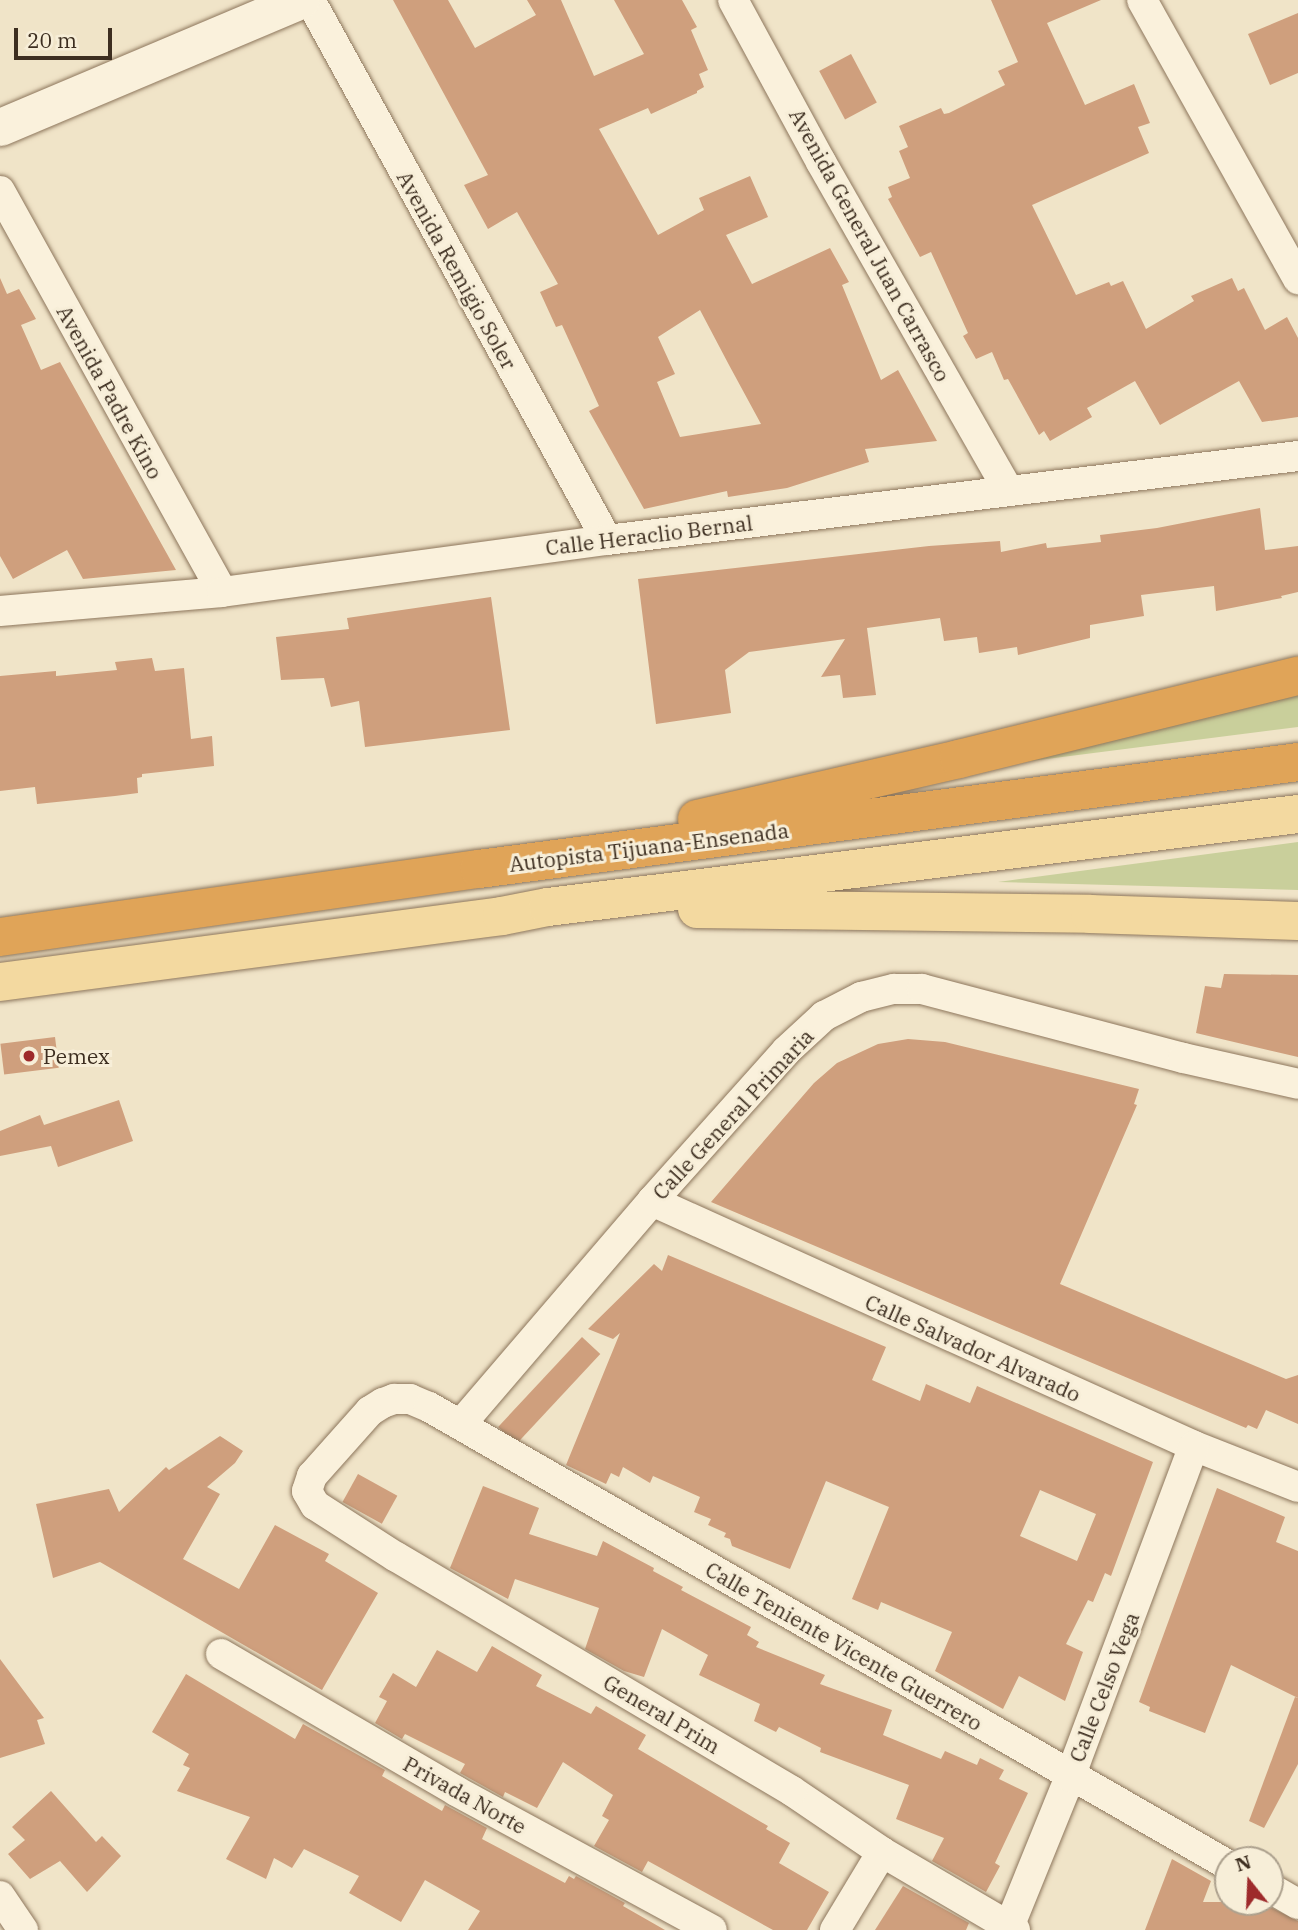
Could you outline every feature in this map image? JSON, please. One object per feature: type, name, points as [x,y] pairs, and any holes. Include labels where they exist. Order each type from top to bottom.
[{"type":"highway","points":[[479,869],[959,759],[1298,676]]},
{"type":"highway","name":"Autopista Tijuana-Ensenada","points":[[0,937],[479,869],[1298,762]]},
{"type":"main road","points":[[0,982],[548,908],[1298,814]]},
{"type":"main road","points":[[548,908],[1090,914],[1298,920]]},
{"type":"street","points":[[0,127],[300,0]]},
{"type":"street","name":"Avenida Remigio Soler","points":[[310,0],[607,540]]},
{"type":"street","name":"Avenida General Juan Carrasco","points":[[733,0],[821,162],[1008,490]]},
{"type":"street","points":[[1142,0],[1298,279]]},
{"type":"street","name":"Avenida Padre Kino","points":[[0,191],[222,592]]},
{"type":"street","name":"Calle Heraclio Bernal","points":[[0,611],[222,592],[397,571],[607,540],[1298,456]]},
{"type":"street","name":"Calle General Primaria","points":[[461,1424],[652,1201],[786,1051],[824,1016],[861,997],[894,989],[922,989],[1183,1058],[1298,1084]]},
{"type":"street","name":"Calle Salvador Alvarado","points":[[652,1201],[1194,1446],[1298,1487]]},
{"type":"street","name":"General Prim","points":[[461,1424],[410,1399],[394,1399],[383,1403],[369,1411],[312,1476],[307,1491],[310,1499],[315,1506],[396,1557],[792,1790],[882,1852],[1012,1928]]},
{"type":"street","name":"Calle Teniente Vicente Guerrero","points":[[461,1424],[1070,1777],[1214,1857]]},
{"type":"street","name":"Calle Celso Vega","points":[[1012,1928],[1194,1446]]},
{"type":"street","name":"Privada Norte","points":[[221,1654],[456,1791],[712,1930]]},
{"type":"street","points":[[835,1930],[882,1852]]},
{"type":"street","points":[[0,1896],[23,1930]]},
{"type":"green space","points":[[1298,694],[1298,727],[1023,762]]},
{"type":"green space","points":[[1298,842],[1298,890],[998,882]]},
{"type":"building","points":[[393,0],[448,0],[475,48],[536,15],[527,0],[561,0],[594,76],[644,54],[614,0],[682,0],[697,27],[691,30],[708,70],[699,74],[704,87],[697,93],[651,114],[648,108],[599,129],[658,235],[704,210],[699,198],[750,176],[768,217],[726,235],[752,284],[830,248],[849,282],[842,285],[881,380],[898,370],[937,441],[865,449],[869,462],[787,488],[728,497],[727,491],[644,509],[589,411],[599,406],[562,325],[556,327],[540,292],[558,284],[517,212],[488,229],[464,185],[488,175]],"holes":[[[700,310],[761,424],[680,437],[657,382],[675,374],[658,337]]]},
{"type":"building","points":[[991,0],[1101,0],[1047,23],[1085,105],[1134,84],[1150,123],[1138,127],[1149,153],[1032,205],[1076,295],[1109,282],[1111,286],[1123,281],[1146,329],[1194,301],[1191,296],[1232,278],[1238,291],[1244,288],[1265,330],[1287,317],[1298,338],[1298,417],[1262,422],[1239,381],[1160,425],[1135,381],[1087,408],[1092,417],[1050,441],[1044,431],[1039,435],[1008,379],[1004,380],[992,352],[976,359],[963,336],[968,333],[931,252],[920,257],[888,199],[892,197],[888,187],[910,178],[899,151],[908,147],[899,126],[941,108],[944,114],[949,113],[1005,85],[998,71],[1018,62]]},
{"type":"building","points":[[1298,13],[1298,73],[1270,85],[1248,34]]},
{"type":"building","points":[[851,54],[877,103],[845,119],[819,71]]},
{"type":"building","points":[[0,278],[7,294],[19,289],[36,319],[21,325],[41,370],[60,362],[176,570],[83,579],[67,550],[13,579],[0,556]]},
{"type":"building","points":[[1260,508],[1265,550],[1298,546],[1298,592],[1281,596],[1282,598],[1216,611],[1214,586],[1141,595],[1144,616],[1090,625],[1090,638],[1018,655],[1017,647],[979,653],[977,637],[944,641],[940,618],[867,628],[876,695],[843,698],[840,675],[821,677],[845,639],[749,652],[725,670],[731,713],[656,724],[638,579],[929,546],[1000,541],[1001,552],[1046,543],[1047,548],[1101,542],[1100,535],[1157,528]]},
{"type":"building","points":[[491,597],[510,730],[365,747],[359,701],[331,707],[324,678],[281,680],[276,637],[349,629],[347,618]]},
{"type":"building","points":[[152,658],[155,671],[184,668],[191,739],[212,736],[214,766],[142,774],[142,777],[137,778],[138,793],[115,796],[37,804],[35,787],[0,791],[0,676],[56,671],[56,676],[117,670],[115,662]]},
{"type":"building","points":[[1224,974],[1298,975],[1298,1057],[1196,1033],[1205,986],[1221,988]]},
{"type":"building","name":"Pemex","points":[[55,1037],[59,1068],[4,1074],[0,1044]]},
{"type":"building","points":[[908,1039],[945,1042],[1139,1089],[1134,1104],[1137,1105],[1060,1284],[1286,1379],[1298,1375],[1298,1424],[1266,1410],[1257,1429],[1248,1425],[1246,1428],[711,1202],[814,1083],[837,1063],[878,1044]]},
{"type":"building","points":[[119,1100],[133,1141],[58,1167],[51,1146],[0,1156],[0,1131],[40,1115],[44,1125]]},
{"type":"building","points":[[668,1255],[886,1347],[872,1380],[920,1401],[926,1384],[970,1403],[977,1386],[1153,1462],[1111,1576],[1105,1573],[1093,1602],[1088,1600],[1066,1644],[1083,1652],[1065,1701],[1019,1676],[1003,1709],[935,1671],[952,1632],[881,1602],[878,1610],[852,1599],[889,1507],[826,1481],[790,1569],[732,1546],[730,1539],[724,1537],[726,1533],[708,1525],[711,1519],[694,1512],[700,1497],[653,1476],[650,1483],[623,1467],[619,1477],[611,1473],[606,1484],[566,1465],[620,1333],[613,1339],[588,1329],[654,1264],[662,1271]],"holes":[[[1040,1490],[1096,1514],[1077,1561],[1020,1536]]]},
{"type":"building","points":[[582,1337],[600,1354],[516,1444],[498,1427]]},
{"type":"building","points":[[220,1436],[243,1451],[235,1463],[207,1487],[220,1494],[183,1559],[239,1589],[275,1525],[329,1554],[325,1561],[378,1593],[322,1690],[100,1562],[53,1578],[36,1504],[109,1489],[119,1512],[166,1467],[169,1470]]},
{"type":"building","points":[[358,1474],[397,1496],[382,1524],[342,1502]]},
{"type":"building","points":[[483,1486],[539,1508],[529,1534],[597,1556],[603,1541],[654,1568],[653,1571],[683,1587],[681,1590],[751,1627],[747,1635],[759,1642],[756,1647],[825,1675],[820,1684],[892,1710],[883,1735],[941,1759],[945,1751],[977,1765],[980,1758],[1004,1770],[999,1779],[1028,1793],[995,1863],[1000,1866],[986,1892],[932,1861],[944,1838],[896,1819],[909,1785],[820,1752],[821,1748],[779,1727],[776,1732],[754,1721],[760,1704],[699,1675],[708,1655],[662,1629],[644,1677],[624,1671],[585,1649],[599,1608],[515,1579],[508,1599],[450,1568]]},
{"type":"building","points":[[1217,1488],[1285,1517],[1276,1542],[1298,1551],[1298,1698],[1231,1665],[1205,1733],[1149,1711],[1150,1707],[1139,1702]]},
{"type":"building","points":[[492,1646],[542,1675],[536,1686],[591,1714],[596,1706],[646,1735],[638,1749],[768,1826],[766,1829],[790,1843],[779,1863],[829,1892],[807,1930],[773,1930],[648,1861],[642,1872],[594,1846],[609,1820],[602,1816],[613,1795],[563,1762],[537,1808],[505,1792],[503,1797],[460,1773],[465,1764],[405,1734],[402,1739],[375,1723],[387,1701],[379,1697],[393,1673],[416,1687],[437,1650],[477,1672]]},
{"type":"building","points":[[0,1659],[44,1718],[37,1720],[45,1744],[0,1758]]},
{"type":"building","points":[[186,1674],[295,1739],[303,1724],[385,1770],[382,1776],[442,1811],[445,1805],[487,1828],[482,1839],[565,1883],[569,1876],[574,1879],[576,1876],[625,1903],[623,1906],[665,1930],[468,1930],[480,1911],[425,1880],[401,1922],[349,1893],[359,1876],[304,1849],[292,1868],[274,1858],[266,1879],[226,1859],[250,1817],[177,1791],[190,1768],[183,1765],[189,1754],[152,1732]]},
{"type":"building","points":[[1295,1697],[1298,1698],[1298,1764],[1264,1828],[1249,1821]]},
{"type":"building","points":[[51,1791],[96,1842],[102,1836],[121,1856],[87,1892],[60,1861],[30,1879],[8,1854],[25,1840],[12,1827]]},
{"type":"building","points":[[1172,1859],[1211,1881],[1203,1902],[1214,1902],[1214,1916],[1284,1914],[1298,1921],[1298,1930],[1145,1930]]},
{"type":"building","points":[[903,1886],[969,1923],[966,1930],[875,1930]]},
{"type":"place","name":"Pemex","points":[[29,1056]]}]
